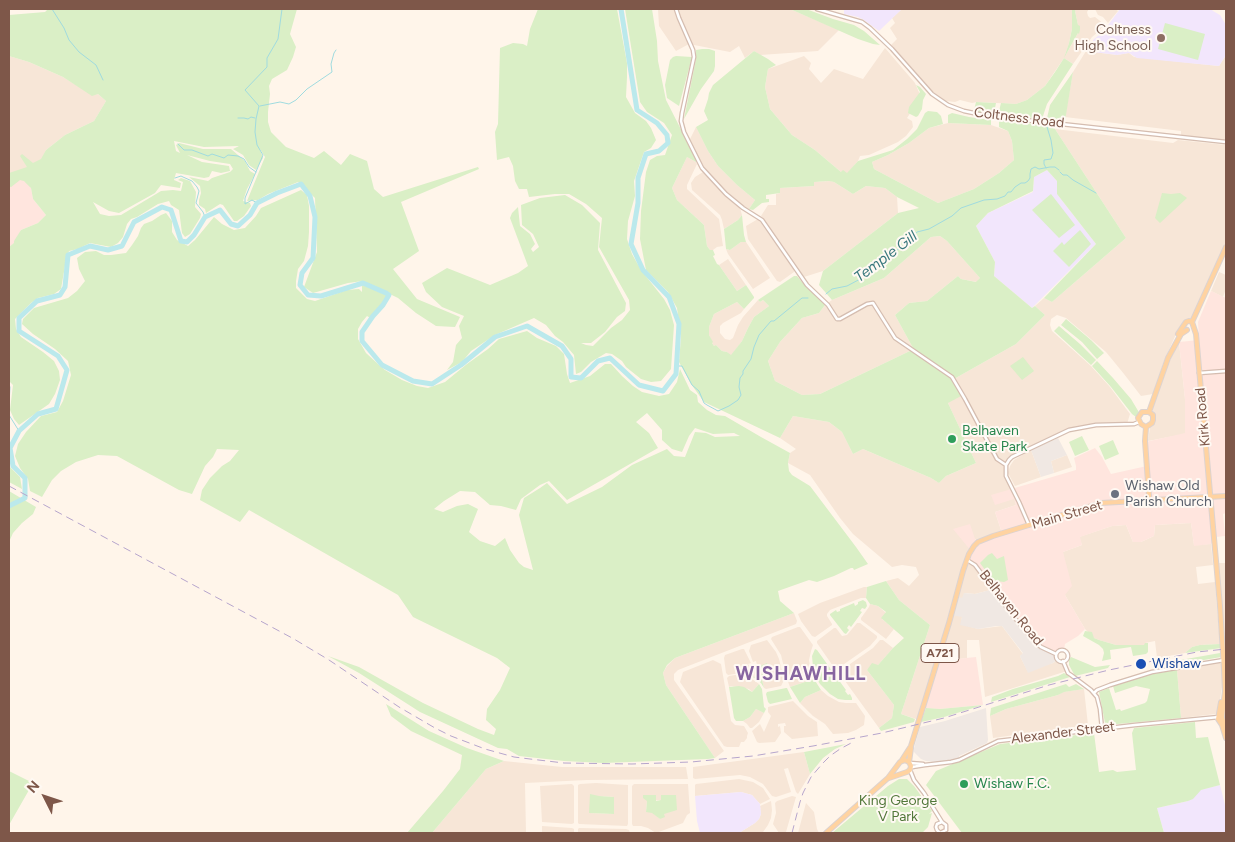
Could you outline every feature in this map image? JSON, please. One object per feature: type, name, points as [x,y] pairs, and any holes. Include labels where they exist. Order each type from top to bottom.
[{"type":"main road","points":[[1177,339],[1181,334],[1192,329],[1192,323],[1226,247]]},
{"type":"main road","points":[[1149,412],[1160,377],[1179,333],[1187,322],[1192,323]]},
{"type":"main road","name":"Kirk Road","points":[[1192,323],[1196,336],[1224,660],[1220,719]]},
{"type":"main road","points":[[1185,325],[1185,328],[1196,336]]},
{"type":"main road","points":[[1145,411],[1149,412],[1154,420],[1146,426],[1139,422],[1140,413],[1145,411]]},
{"type":"main road","points":[[1145,501],[1149,496],[1146,426]]},
{"type":"main road","points":[[1148,478],[1151,471]]},
{"type":"main road","name":"A721","points":[[1210,497],[1226,496]]},
{"type":"main road","name":"Main Street","points":[[967,560],[974,546],[983,539],[1101,503],[1210,497]]},
{"type":"main road","name":"A721","points":[[910,766],[911,746],[967,560]]},
{"type":"main road","points":[[1220,719],[1226,731]]},
{"type":"main road","points":[[1220,719],[1226,738]]},
{"type":"main road","name":"A721","points":[[826,833],[888,778],[911,746]]},
{"type":"main road","points":[[907,760],[910,766],[905,772],[899,770],[900,762],[907,760]]},
{"type":"main road","name":"A721","points":[[888,778],[905,772]]},
{"type":"street","points":[[676,9],[678,18],[694,53],[681,121],[699,162],[726,194],[762,220],[797,272],[828,305],[837,319],[874,303],[895,338],[954,379],[997,459],[1006,465]]},
{"type":"street","name":"Coltness Road","points":[[817,9],[862,22],[892,49],[932,94],[948,105],[964,111],[988,116],[1226,142]]},
{"type":"street","points":[[1199,373],[1226,371]]},
{"type":"street","points":[[1029,526],[1006,476],[1006,465],[1012,457],[1069,430],[1096,425],[1134,424],[1139,422]]},
{"type":"street","name":"Belhaven Road","points":[[967,560],[975,565],[1035,642],[1056,654]]},
{"type":"street","name":"Belhaven Road","points":[[1060,650],[1066,651],[1068,656],[1066,660],[1060,661],[1057,660],[1056,654],[1060,650]]},
{"type":"street","points":[[1094,693],[1110,685],[1152,672],[1224,660]]},
{"type":"street","points":[[1063,661],[1068,673],[1097,697],[1102,729]]},
{"type":"street","name":"Alexander Street","points":[[910,766],[959,760],[998,741],[1205,718],[1220,719]]},
{"type":"street","points":[[910,766],[914,780]]},
{"type":"street","points":[[905,772],[924,793],[942,822],[947,826],[946,830],[950,833]]},
{"type":"street","points":[[942,822],[937,824],[936,829],[940,833],[946,830]]},
{"type":"shaded area","points":[[658,9],[790,9],[839,30],[818,51],[760,55],[754,51],[745,58],[739,46],[730,52],[689,44],[676,51],[659,26]]},
{"type":"shaded area","points":[[845,9],[902,9],[879,31],[858,17],[844,14]]},
{"type":"shaded area","points":[[902,9],[1072,9],[1072,29],[1065,55],[1078,33],[1076,9],[1089,9],[1087,12],[1090,18],[1095,17],[1104,24],[1092,37],[1073,64],[1064,58],[1045,86],[1027,100],[1016,104],[972,103],[960,100],[955,102],[946,101],[932,91],[891,45],[897,39],[890,28],[895,23],[892,18]]},
{"type":"shaded area","points":[[1095,9],[1115,9],[1118,11],[1108,23],[1103,17],[1098,15]]},
{"type":"shaded area","name":"Coltness High School","points":[[1120,9],[1211,9],[1220,15],[1226,25],[1226,55],[1219,66],[1137,58],[1129,53],[1117,55],[1086,51]]},
{"type":"shaded area","points":[[885,48],[915,83],[921,97],[907,118],[912,121],[913,127],[898,142],[869,155],[860,156],[847,174],[841,172],[815,150],[792,135],[770,109],[765,87],[768,69],[804,56],[811,63],[809,69],[821,83],[834,69],[863,79]]},
{"type":"shaded area","points":[[1086,51],[1117,55],[1129,53],[1134,57],[1219,66],[1226,55],[1226,141],[1181,136],[1181,131],[1065,117],[1073,72]]},
{"type":"shaded area","points":[[9,56],[29,62],[63,77],[92,95],[98,94],[106,101],[94,121],[65,135],[46,150],[9,239]]},
{"type":"shaded area","points":[[948,123],[991,125],[1008,131],[1012,141],[1014,160],[999,173],[974,189],[938,203],[874,169],[872,162],[909,143],[929,128]]},
{"type":"shaded area","points":[[696,127],[718,166],[755,200],[749,209],[727,192],[701,163],[690,139]]},
{"type":"shaded area","points":[[1055,129],[1173,143],[1178,140],[1226,145],[1226,241],[1192,319],[1183,321],[1183,325],[1177,332],[1164,361],[1153,394],[1141,396],[1106,352],[1066,318],[1057,315],[1051,319],[1052,331],[1091,366],[1110,387],[1130,414],[1127,424],[1096,425],[1073,429],[1009,460],[1005,472],[1013,489],[1016,505],[995,512],[1002,533],[978,542],[975,539],[971,551],[975,565],[994,589],[975,594],[964,593],[961,624],[978,629],[1002,626],[1023,654],[1020,656],[1027,670],[1053,663],[1057,660],[1063,661],[1067,671],[985,697],[979,640],[967,640],[967,658],[937,662],[919,720],[901,714],[930,625],[899,600],[886,581],[898,578],[909,586],[919,575],[916,567],[902,565],[892,567],[853,534],[810,475],[788,463],[790,453],[796,449],[780,438],[793,416],[829,422],[842,432],[853,454],[863,449],[939,483],[946,476],[976,463],[948,403],[954,379],[1016,344],[1045,315],[1035,306],[1044,298],[1052,302],[1126,238]]},
{"type":"shaded area","points":[[687,157],[697,164],[687,189],[719,219],[723,246],[713,250],[710,250],[707,246],[704,225],[677,200],[672,188]]},
{"type":"shaded area","points":[[1047,170],[1057,181],[1057,194],[1096,244],[1032,308],[994,276],[995,262],[976,226],[988,213],[1033,192],[1034,177]]},
{"type":"shaded area","points":[[703,172],[740,208],[742,215],[724,229],[720,215],[692,190],[691,183],[695,177]]},
{"type":"shaded area","points":[[20,180],[24,181],[31,188],[33,199],[46,215],[38,223],[21,230],[15,243],[9,247],[9,186],[11,187]]},
{"type":"shaded area","points":[[830,181],[853,194],[866,186],[885,188],[897,197],[898,213],[823,271],[804,277],[761,216],[768,205],[776,205],[776,194],[780,193],[780,188],[814,186],[814,182]]},
{"type":"shaded area","points":[[758,219],[794,269],[794,272],[780,282],[777,281],[748,239],[746,226]]},
{"type":"shaded area","points":[[940,236],[947,241],[980,278],[977,282],[961,279],[958,276],[927,301],[909,303],[895,315],[913,348],[912,350],[820,394],[802,395],[775,381],[768,361],[780,342],[802,318],[819,313],[832,300],[884,278],[931,237]]},
{"type":"shaded area","points":[[741,242],[746,242],[770,278],[753,289],[726,249],[730,250]]},
{"type":"shaded area","points":[[728,259],[746,285],[737,291],[719,265]]},
{"type":"shaded area","points":[[1219,272],[1226,275],[1226,289],[1223,297],[1211,291]]},
{"type":"shaded area","points":[[1211,291],[1226,298],[1226,513],[1223,514],[1225,536],[1216,537],[1211,544],[1194,546],[1191,523],[1155,525],[1154,536],[1141,542],[1133,542],[1126,525],[1112,526],[1080,537],[1082,545],[1063,552],[1072,586],[1065,595],[1085,629],[1065,644],[1064,650],[1060,650],[1056,654],[1046,650],[1035,642],[975,565],[967,560],[971,551],[953,529],[970,524],[975,539],[978,542],[1002,533],[995,512],[1016,505],[1014,499],[995,505],[991,495],[1076,470],[1074,458],[1095,448],[1111,474],[1147,466],[1145,442],[1185,433],[1185,399],[1179,342],[1199,340],[1198,322]]},
{"type":"shaded area","points":[[758,300],[760,302],[763,300],[769,306],[754,317],[742,341],[731,356],[716,345],[714,346],[709,335],[709,327],[714,314],[737,302],[744,309],[741,313],[720,326],[720,333],[725,339],[730,340],[733,338],[743,317]]},
{"type":"shaded area","points":[[1179,342],[1185,399],[1185,434],[1148,441],[1153,407],[1168,364]]},
{"type":"shaded area","points":[[1058,438],[1067,455],[1051,461],[1054,473],[1041,477],[1031,450]]},
{"type":"shaded area","points":[[1031,450],[1041,477],[1015,486],[1008,473],[1010,466],[1014,460]]},
{"type":"shaded area","points":[[1067,455],[1072,467],[1054,473],[1051,461]]},
{"type":"shaded area","points":[[1191,523],[1194,545],[1211,544],[1213,565],[1196,567],[1198,584],[1215,582],[1220,644],[1200,645],[1192,647],[1185,653],[1157,658],[1155,641],[1145,643],[1145,645],[1116,645],[1094,638],[1085,629],[1065,595],[1063,552],[1082,545],[1079,537],[1112,526],[1126,525],[1133,542],[1141,542],[1154,536],[1155,525]]},
{"type":"shaded area","points":[[1218,563],[1226,563],[1226,643],[1224,643]]},
{"type":"shaded area","points":[[867,587],[866,598],[861,598],[830,610],[827,616],[832,625],[815,637],[812,636],[801,621],[798,614],[820,603]]},
{"type":"shaded area","points":[[994,589],[1014,617],[1038,645],[1056,654],[1057,660],[1028,673],[1020,656],[1023,653],[1002,626],[978,629],[960,625],[962,617],[951,615],[956,596],[962,598],[964,593],[975,594]]},
{"type":"shaded area","points":[[870,604],[878,606],[886,613],[882,619],[894,629],[886,639],[861,620]]},
{"type":"shaded area","points":[[794,613],[797,621],[796,624],[678,670],[674,674],[674,680],[724,751],[715,758],[666,685],[663,673],[675,658]]},
{"type":"shaded area","points":[[857,623],[860,623],[877,638],[870,646],[835,669],[817,641],[834,628],[842,636],[847,635]]},
{"type":"shaded area","points":[[800,627],[813,645],[809,660],[814,679],[790,687],[781,655],[771,639]]},
{"type":"shaded area","points":[[767,640],[779,659],[784,680],[781,686],[764,688],[762,680],[771,677],[760,666],[762,674],[753,677],[741,673],[728,675],[726,673],[725,655],[744,649],[751,663],[748,664],[750,667],[757,665],[756,661],[753,662],[749,651],[751,645]]},
{"type":"shaded area","points":[[880,640],[883,640],[893,648],[878,665],[867,670],[894,705],[892,718],[879,728],[840,674],[840,671],[873,648]]},
{"type":"shaded area","points":[[976,657],[983,705],[940,709],[923,708],[937,661]]},
{"type":"shaded area","points":[[713,660],[721,664],[731,721],[735,725],[744,726],[748,733],[747,738],[744,742],[741,742],[739,747],[724,746],[680,682],[683,672]]},
{"type":"shaded area","points":[[1219,662],[1222,665],[1223,680],[1217,713],[1181,718],[1177,670]]},
{"type":"shaded area","points":[[735,675],[749,677],[759,684],[752,692],[749,689],[729,687],[727,678]]},
{"type":"shaded area","points":[[1084,689],[1088,725],[993,738],[990,716],[1006,709],[1063,692]]},
{"type":"shaded area","points":[[821,690],[839,702],[856,703],[865,716],[864,725],[848,733],[833,734],[825,724],[813,716],[800,703],[805,697]]},
{"type":"shaded area","points":[[793,701],[817,722],[818,736],[792,739],[784,732],[785,723],[778,724],[781,733],[775,742],[757,742],[752,731],[760,724],[764,732],[771,716],[768,712],[768,707]]},
{"type":"shaded area","points":[[986,708],[987,743],[951,761],[926,761],[914,752],[920,727]]},
{"type":"shaded area","points":[[756,709],[764,713],[759,722],[750,728],[743,721],[750,717]]},
{"type":"shaded area","points":[[804,752],[810,774],[798,794],[788,768],[784,769],[791,792],[776,797],[772,796],[763,784],[750,777],[740,775],[693,778],[693,767]]},
{"type":"shaded area","points":[[504,761],[562,767],[686,767],[688,779],[525,783],[526,833],[432,833],[486,769]]},
{"type":"shaded area","points":[[739,779],[753,782],[763,788],[770,799],[760,804],[752,795],[741,792],[695,796],[696,784]]},
{"type":"shaded area","points":[[572,784],[574,786],[574,823],[542,822],[540,786]]},
{"type":"shaded area","points":[[634,784],[688,784],[690,813],[683,823],[656,833],[648,828],[633,826],[632,786]],"holes":[[[661,795],[664,814],[660,819],[652,812],[646,812],[647,801],[661,800]]]},
{"type":"shaded area","points":[[578,785],[628,785],[627,826],[579,824]],"holes":[[[599,796],[614,797],[613,814],[590,813]]]},
{"type":"shaded area","points":[[1220,785],[1226,809],[1226,832],[1164,833],[1157,808],[1188,801],[1200,790]]},
{"type":"shaded area","points":[[741,792],[752,795],[760,804],[761,814],[755,823],[739,833],[700,833],[695,796]]},
{"type":"shaded area","points":[[792,796],[796,797],[786,832],[779,833],[773,824],[776,813],[775,803]]},
{"type":"shaded area","points":[[771,801],[771,818],[763,832],[739,833],[759,819],[761,814],[760,806]]},
{"type":"shaded area","points":[[806,803],[814,812],[819,833],[798,833]]},
{"type":"shaded area","points":[[542,826],[572,828],[574,833],[542,833]]},
{"type":"shaded area","points":[[579,828],[626,829],[630,833],[578,833]]},
{"type":"green space","points":[[48,9],[297,9],[290,34],[296,47],[293,57],[287,70],[272,79],[269,86],[268,122],[271,132],[286,147],[314,158],[324,151],[341,165],[350,154],[367,161],[374,189],[383,197],[478,167],[479,169],[401,202],[419,251],[393,269],[417,299],[460,317],[455,327],[436,326],[398,298],[363,281],[348,283],[313,293],[304,287],[317,252],[315,198],[298,182],[258,200],[247,201],[265,157],[260,149],[263,158],[256,170],[249,165],[243,155],[233,149],[239,146],[204,147],[174,141],[176,151],[180,153],[176,145],[179,143],[203,149],[231,149],[245,161],[250,171],[255,174],[243,201],[250,203],[251,206],[244,216],[237,221],[234,221],[223,205],[220,204],[206,213],[205,209],[199,205],[200,186],[189,177],[208,181],[230,172],[233,169],[230,164],[187,155],[202,162],[229,166],[230,171],[221,173],[212,171],[209,177],[204,178],[176,173],[174,180],[181,183],[180,188],[161,185],[155,193],[119,213],[109,211],[93,202],[100,214],[109,216],[121,215],[161,191],[181,191],[183,182],[178,180],[181,178],[190,181],[196,192],[195,207],[201,214],[190,234],[185,237],[182,233],[179,210],[171,205],[169,201],[158,204],[131,219],[127,224],[123,237],[111,247],[90,243],[69,251],[61,289],[54,294],[38,298],[15,319],[16,329],[21,337],[54,361],[59,371],[60,380],[49,404],[19,425],[10,410],[13,385],[9,381],[9,247],[14,243],[21,230],[38,223],[46,215],[33,199],[31,188],[24,181],[20,180],[11,187],[9,186],[9,173],[27,167],[20,156],[22,154],[33,163],[41,159],[46,150],[65,135],[94,121],[106,101],[98,94],[92,96],[63,77],[29,62],[9,56],[9,15],[45,12]]},
{"type":"green space","points":[[538,9],[617,9],[627,63],[626,97],[635,113],[646,121],[651,128],[656,140],[651,148],[644,152],[634,181],[635,196],[628,221],[627,239],[632,254],[641,270],[664,299],[670,310],[674,325],[671,369],[661,381],[651,382],[641,379],[626,367],[622,361],[612,354],[606,353],[576,374],[574,355],[546,325],[534,318],[495,335],[471,351],[462,362],[447,370],[453,362],[456,345],[462,338],[459,326],[464,316],[442,307],[426,292],[422,283],[447,268],[490,285],[518,273],[528,266],[510,218],[518,207],[520,226],[530,234],[535,244],[531,249],[533,252],[539,247],[533,234],[522,225],[521,205],[540,198],[565,195],[582,205],[600,223],[598,250],[626,303],[625,311],[617,317],[605,332],[591,343],[581,343],[593,346],[622,320],[630,310],[629,300],[599,247],[602,218],[586,204],[569,194],[529,197],[527,189],[519,189],[515,181],[513,166],[509,157],[497,160],[495,132],[498,124],[500,48],[513,43],[527,46],[530,29]]},
{"type":"green space","points":[[625,9],[652,9],[658,61],[666,100],[697,161],[687,157],[672,188],[677,200],[704,225],[707,246],[710,250],[713,250],[715,255],[713,256],[717,264],[737,291],[746,285],[754,297],[744,309],[737,302],[714,314],[709,327],[712,343],[731,355],[742,341],[754,317],[769,306],[763,300],[760,302],[758,300],[794,276],[797,276],[825,305],[819,313],[802,318],[780,342],[768,361],[775,381],[802,395],[820,394],[912,350],[913,348],[895,315],[909,303],[927,301],[958,276],[961,279],[976,282],[980,278],[947,241],[940,236],[931,237],[884,278],[832,300],[819,285],[823,271],[898,213],[919,208],[897,197],[885,188],[866,186],[853,194],[834,182],[829,181],[814,182],[814,186],[780,188],[780,193],[766,195],[766,199],[769,199],[769,202],[762,203],[753,210],[749,209],[755,200],[718,166],[696,127],[708,120],[704,111],[713,85],[754,51],[768,59],[776,65],[768,69],[765,87],[770,109],[792,135],[815,150],[841,172],[843,170],[847,173],[858,161],[893,150],[917,129],[925,113],[928,111],[937,112],[941,116],[943,124],[929,128],[909,143],[872,162],[874,169],[938,203],[974,189],[999,173],[1014,160],[1012,141],[1008,131],[999,127],[999,120],[1053,126],[1126,238],[1052,302],[1044,298],[1096,244],[1057,194],[1057,181],[1047,170],[1034,177],[1033,191],[988,213],[976,226],[995,262],[994,276],[1032,308],[1035,306],[1045,315],[1016,344],[954,379],[963,395],[948,403],[976,463],[946,476],[939,483],[863,449],[853,454],[842,432],[829,422],[793,416],[780,438],[704,402],[679,362],[681,337],[677,308],[668,292],[646,270],[640,239],[641,211],[646,172],[650,160],[657,156],[665,155],[672,135],[664,123],[647,112],[640,102]]},
{"type":"green space","points":[[790,9],[806,9],[854,25],[880,45],[858,39]]},
{"type":"green space","points":[[1072,9],[1076,9],[1080,30],[1064,58],[1072,29]]},
{"type":"green space","points":[[1165,23],[1205,34],[1198,60],[1158,49]]},
{"type":"green space","points":[[696,50],[715,51],[714,71],[684,119],[696,59]]},
{"type":"green space","points":[[676,56],[692,57],[679,106],[667,98],[665,85],[670,60]]},
{"type":"green space","points":[[1064,58],[1073,64],[1047,104],[1042,119],[998,115],[1001,103],[1016,104],[1027,100],[1045,86]]},
{"type":"green space","points":[[1073,72],[1065,121],[1048,120],[1050,105]]},
{"type":"green space","points":[[916,85],[926,94],[922,109],[916,117],[908,113],[909,107],[920,92]]},
{"type":"green space","points":[[976,102],[996,103],[994,113],[992,115],[978,113],[974,110]]},
{"type":"green space","points":[[952,113],[991,120],[991,125],[948,123],[948,115]]},
{"type":"green space","points":[[301,190],[307,195],[309,206],[308,246],[304,261],[298,269],[296,288],[307,299],[315,301],[347,290],[359,289],[362,292],[362,283],[387,293],[388,296],[380,309],[370,318],[367,316],[362,322],[358,329],[358,339],[366,353],[385,370],[402,380],[428,388],[445,382],[499,339],[527,331],[537,338],[556,346],[564,354],[570,383],[590,376],[605,364],[611,364],[633,386],[642,392],[659,396],[669,394],[677,382],[680,369],[690,390],[697,395],[698,402],[707,410],[716,415],[725,416],[790,453],[789,471],[792,475],[810,486],[868,564],[854,570],[851,568],[817,582],[809,580],[778,591],[780,601],[794,613],[675,658],[667,665],[663,673],[666,685],[715,758],[603,763],[519,756],[507,749],[498,748],[420,712],[359,673],[328,656],[359,667],[423,703],[494,735],[496,729],[486,720],[487,709],[500,690],[510,668],[497,658],[413,617],[398,595],[249,510],[240,522],[200,500],[202,490],[210,478],[230,461],[239,450],[217,449],[205,466],[192,494],[179,490],[117,456],[98,455],[76,462],[61,471],[52,480],[42,497],[30,491],[28,479],[20,468],[15,456],[18,444],[41,416],[57,412],[63,401],[71,375],[68,361],[22,324],[23,319],[34,308],[68,298],[77,291],[85,281],[79,269],[77,258],[85,252],[96,251],[104,255],[126,253],[144,224],[161,215],[166,213],[172,221],[172,232],[177,240],[188,246],[214,217],[222,224],[234,230],[245,228],[261,208]],"holes":[[[647,413],[662,430],[662,440],[672,449],[682,452],[695,428],[713,434],[734,433],[740,436],[715,437],[706,433],[695,432],[685,457],[674,456],[667,449],[632,465],[602,487],[567,504],[547,483],[524,498],[519,515],[533,570],[519,563],[510,550],[505,538],[495,546],[480,541],[469,532],[478,509],[468,504],[443,512],[434,509],[460,491],[475,492],[490,505],[516,510],[521,499],[540,485],[549,481],[567,500],[658,448],[649,433],[636,422]]]},
{"type":"green space","points":[[1162,193],[1180,193],[1187,198],[1160,223],[1155,218]]},
{"type":"green space","points":[[1051,194],[1075,225],[1059,238],[1032,210]]},
{"type":"green space","points":[[742,215],[746,242],[741,242],[730,250],[726,249],[724,229]]},
{"type":"green space","points":[[1080,230],[1091,244],[1069,267],[1053,251],[1062,242],[1064,245]]},
{"type":"green space","points":[[1066,319],[1104,353],[1097,359],[1082,342],[1061,325]]},
{"type":"green space","points":[[1059,326],[1096,360],[1091,365],[1054,331]]},
{"type":"green space","points":[[1023,357],[1034,371],[1022,380],[1010,366]]},
{"type":"green space","points":[[1097,361],[1131,399],[1140,414],[1136,417],[1132,414],[1092,366]]},
{"type":"green space","points":[[1082,436],[1089,450],[1075,456],[1069,442]]},
{"type":"green space","points":[[1113,440],[1119,454],[1105,460],[1099,446]]},
{"type":"green space","points":[[9,464],[20,477],[22,489],[9,482]]},
{"type":"green space","points":[[9,491],[36,507],[33,514],[13,533],[9,542]]},
{"type":"green space","points":[[992,553],[997,559],[1004,556],[1008,580],[1004,582],[991,578],[980,563]]},
{"type":"green space","points":[[886,581],[899,600],[930,625],[901,714],[915,719],[914,722],[881,731],[879,728],[892,718],[894,705],[867,670],[872,663],[878,665],[904,638],[881,618],[886,612],[878,606],[870,604],[866,598],[867,587]]},
{"type":"green space","points":[[863,600],[867,606],[865,609],[862,608],[860,611],[862,612],[851,627],[849,625],[847,628],[849,630],[846,634],[844,633],[830,614],[854,603],[855,606]]},
{"type":"green space","points":[[1085,631],[1092,632],[1094,638],[1116,645],[1144,645],[1148,643],[1148,652],[1133,656],[1131,647],[1110,650],[1111,659],[1102,661],[1103,649],[1083,636]]},
{"type":"green space","points":[[1220,644],[1221,648],[1185,653],[1192,647]]},
{"type":"green space","points":[[815,649],[848,695],[850,694],[852,700],[838,699],[820,684],[813,667],[812,656]]},
{"type":"green space","points":[[1220,653],[1221,657],[1170,666],[1169,662]]},
{"type":"green space","points":[[1071,657],[1095,667],[1110,665],[1108,668],[1075,676],[1069,665]]},
{"type":"green space","points":[[767,663],[771,677],[762,680],[764,688],[753,677],[762,674],[760,666]]},
{"type":"green space","points":[[1177,670],[1181,718],[1107,725],[1105,723],[1099,692],[1109,688],[1116,710],[1120,709],[1121,711],[1145,703],[1150,689],[1136,686],[1115,693],[1113,686],[1152,674]]},
{"type":"green space","points":[[1064,673],[1070,677],[991,702],[992,697]]},
{"type":"green space","points":[[814,679],[821,690],[805,697],[800,703],[790,687]]},
{"type":"green space","points":[[759,684],[762,689],[764,707],[766,709],[764,713],[756,709],[750,717],[743,721],[736,721],[729,687],[744,687],[752,692]]},
{"type":"green space","points":[[1066,684],[1069,687],[1076,684],[1084,689],[1064,692],[1006,709],[990,716],[991,708]]},
{"type":"green space","points":[[787,688],[792,699],[770,704],[768,702],[767,692]]},
{"type":"green space","points":[[386,704],[429,731],[467,748],[504,761],[486,769],[432,833],[407,833],[460,769],[462,755],[411,731],[391,716]]},
{"type":"green space","points":[[983,705],[921,722],[926,708],[940,709]]},
{"type":"green space","points":[[1195,722],[1196,738],[1208,737],[1220,785],[1201,790],[1193,799],[1188,801],[1157,808],[1164,833],[962,833],[926,785],[936,771],[1000,744],[1094,733],[1099,772],[1136,770],[1132,733],[1134,728]]},
{"type":"green space","points":[[846,744],[823,758],[810,774],[804,752]]},
{"type":"green space","points":[[9,771],[33,783],[9,825]]},
{"type":"green space","name":"King George V Park","points":[[899,779],[907,779],[932,811],[929,814],[932,813],[928,827],[922,833],[832,833],[888,786]]},
{"type":"green space","points":[[590,794],[614,797],[614,814],[589,813]]},
{"type":"green space","points":[[643,795],[656,795],[656,801],[661,800],[661,795],[676,795],[677,810],[664,814],[665,817],[660,819],[652,813],[646,812],[647,801],[643,798]]},
{"type":"waterway","points":[[52,9],[69,40],[79,52],[96,65],[103,80]]},
{"type":"waterway","points":[[257,203],[252,200],[245,204],[245,198],[263,155],[257,145],[255,132],[259,106],[245,90],[267,67],[267,58],[278,39],[282,9]]},
{"type":"waterway","points":[[9,506],[25,498],[25,478],[13,466],[10,448],[19,431],[38,414],[56,409],[67,370],[58,356],[19,331],[19,318],[37,301],[60,295],[65,287],[68,255],[90,246],[108,250],[122,246],[134,222],[162,207],[171,210],[181,241],[187,242],[194,235],[205,217],[220,210],[231,224],[238,226],[250,215],[257,203],[301,184],[310,196],[315,217],[313,258],[302,273],[300,285],[308,295],[321,296],[363,283],[389,295],[362,332],[362,341],[382,365],[413,381],[432,384],[461,365],[495,337],[527,326],[562,346],[571,359],[571,377],[581,378],[598,361],[610,358],[639,385],[663,391],[676,374],[679,324],[669,297],[643,270],[631,244],[638,203],[638,178],[646,154],[659,151],[668,143],[667,135],[657,123],[637,110],[621,9]]},
{"type":"waterway","points":[[260,106],[280,102],[289,104],[296,100],[307,89],[332,72],[331,64],[336,50]]},
{"type":"waterway","points":[[238,118],[255,118]]},
{"type":"waterway","name":"Temple Gill","points":[[1046,168],[1044,160],[1051,159],[1053,153],[1047,127]]},
{"type":"waterway","points":[[178,144],[184,150],[192,150],[208,156],[212,154],[224,158],[228,155],[238,156],[244,159],[249,167],[256,172]]},
{"type":"waterway","name":"Temple Gill","points":[[826,294],[832,289],[847,286],[864,277],[874,267],[874,262],[883,262],[890,253],[903,247],[917,232],[929,229],[952,216],[961,208],[984,200],[1005,196],[1021,183],[1028,181],[1031,169],[1035,167],[1039,169],[1055,167],[1059,170]]},
{"type":"waterway","name":"Temple Gill","points":[[1060,172],[1096,193]]},
{"type":"waterway","points":[[175,178],[181,176],[192,181],[197,187],[199,191],[196,203],[205,217]]},
{"type":"waterway","name":"Temple Gill","points":[[676,366],[682,366],[692,385],[699,391],[704,403],[718,411],[729,406],[738,400],[741,395],[739,387],[740,378],[751,359],[759,335],[771,321],[774,321],[802,298],[808,298]]},
{"type":"waterway","points":[[9,385],[9,404]]},
{"type":"waterway","points":[[9,415],[19,431]]},
{"type":"railway","points":[[9,486],[294,639],[435,728],[485,749],[514,757],[564,763],[632,764],[691,762],[753,756],[882,733],[944,718],[1049,685],[1109,670],[1197,652],[1226,649]]},
{"type":"railway","points":[[792,833],[803,793],[811,777],[830,756],[853,742]]},
{"type":"place","name":"Coltness High School","points":[[1161,38]]},
{"type":"place","name":"Belhaven Skate Park","points":[[952,439]]},
{"type":"place","name":"Wishaw Old Parish Church","points":[[1115,494]]},
{"type":"place","name":"Wishaw","points":[[1141,664]]},
{"type":"place","name":"Wishaw F.C.","points":[[964,784]]},
{"type":"district","name":"WISHAWHILL","points":[[801,674]]}]
